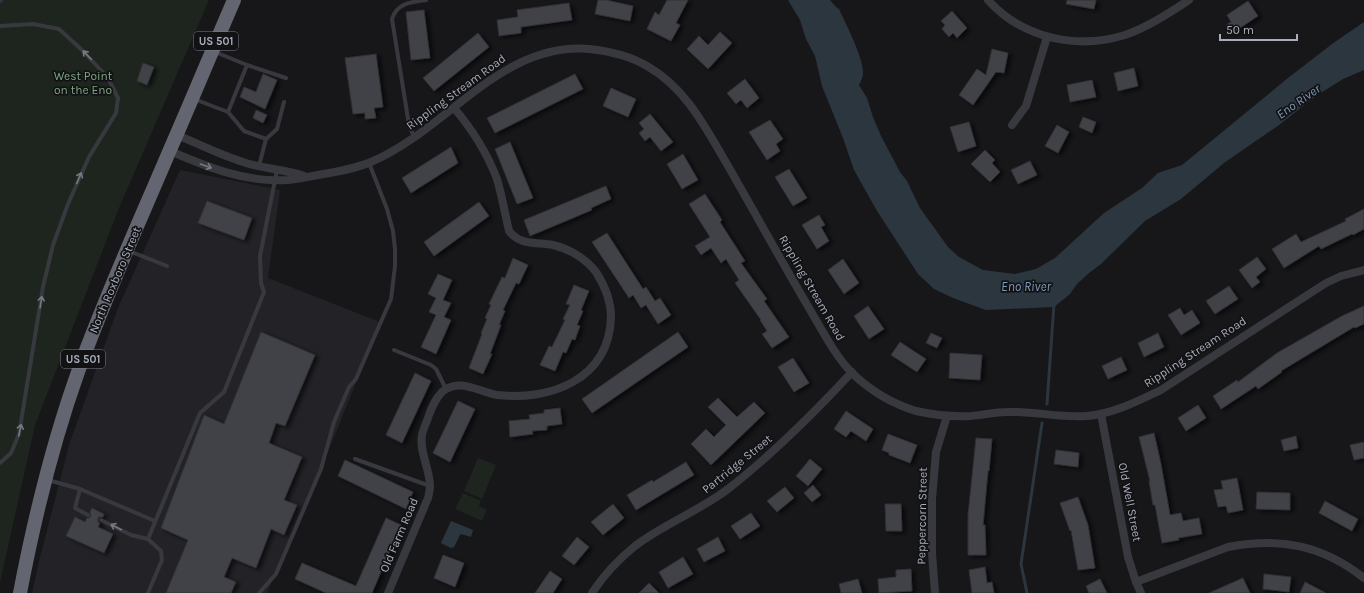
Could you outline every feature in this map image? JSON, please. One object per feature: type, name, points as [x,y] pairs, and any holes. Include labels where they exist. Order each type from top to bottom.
[{"type":"highway","name":"North Roxboro Street","points":[[20,593],[25,565],[46,479],[62,420],[77,373],[126,250],[170,152],[234,0]]},
{"type":"street","points":[[988,0],[997,9],[1021,26],[1047,37],[1068,41],[1090,41],[1124,35],[1154,22],[1189,0]]},
{"type":"street","points":[[1012,125],[1026,106],[1047,37]]},
{"type":"street","name":"Rippling Stream Road","points":[[170,152],[220,171],[240,176],[275,180],[289,180],[340,171],[369,163],[387,155],[414,138],[515,64],[539,54],[581,48],[610,52],[633,59],[656,72],[679,90],[690,102],[805,301],[840,358],[852,372],[875,391],[902,406],[946,416],[973,416],[1005,412],[1032,412],[1086,416],[1101,414],[1139,401],[1161,390],[1326,283],[1341,276],[1364,270]]},
{"type":"street","points":[[446,390],[456,385],[466,386],[495,394],[531,396],[568,385],[588,371],[603,351],[608,340],[611,316],[608,295],[602,282],[586,261],[561,247],[522,241],[509,231],[493,170],[479,141],[454,108]]},
{"type":"street","name":"Rippling Stream Road","points":[[177,135],[228,157],[259,167],[288,171],[307,177]]},
{"type":"street","name":"Partridge Street","points":[[592,593],[623,557],[635,546],[714,499],[760,462],[798,429],[852,372]]},
{"type":"street","name":"Old Farm Road","points":[[388,593],[428,498],[430,486],[422,451],[422,436],[434,402],[443,391],[446,390]]},
{"type":"street","name":"Old Well Street","points":[[1101,414],[1128,557],[1141,593]]},
{"type":"street","name":"Peppercorn Street","points":[[935,593],[932,553],[932,500],[936,452],[946,416]]},
{"type":"street","points":[[1136,582],[1228,547],[1265,543],[1296,546],[1317,551],[1336,559],[1364,578]]},
{"type":"lane","points":[[414,138],[409,125],[392,19],[398,8],[408,3],[426,0]]},
{"type":"lane","points":[[0,26],[33,24],[59,29],[83,51],[108,78],[118,98],[116,113],[89,157],[68,204],[53,245],[43,288],[19,434],[16,445],[11,453],[0,463]]},
{"type":"lane","points":[[212,51],[286,78]]},
{"type":"lane","points":[[228,112],[247,65]]},
{"type":"lane","points":[[192,98],[228,112],[244,131],[266,139]]},
{"type":"lane","points":[[259,167],[266,139],[277,129],[284,102]]},
{"type":"lane","points":[[259,593],[276,574],[321,469],[334,422],[349,387],[356,379],[391,299],[395,266],[393,230],[387,209],[369,163]]},
{"type":"lane","points":[[148,540],[200,412],[224,392],[264,292],[261,283],[260,256],[277,169]]},
{"type":"lane","points":[[126,250],[167,266]]},
{"type":"lane","points":[[394,350],[431,365],[436,369],[446,390]]},
{"type":"lane","points":[[355,459],[430,486]]},
{"type":"lane","points":[[46,479],[80,489],[155,521]]},
{"type":"lane","points":[[80,489],[75,508],[88,515]]},
{"type":"lane","points":[[101,520],[131,535],[148,540],[161,551],[162,560],[148,593]]},
{"type":"shaded area","points":[[180,170],[280,190],[268,278],[380,322],[335,435],[267,593],[32,593],[70,442],[118,308]]},
{"type":"green space","name":"West Point on the Eno","points":[[0,0],[209,0],[119,208],[35,425],[0,583]]},
{"type":"green space","points":[[478,458],[496,465],[482,499],[464,491]]},
{"type":"green space","points":[[463,493],[481,501],[479,506],[487,510],[482,521],[455,509]]},
{"type":"water","name":"Eno River","points":[[788,0],[830,0],[839,9],[861,59],[863,73],[859,85],[867,98],[881,136],[900,172],[907,181],[920,208],[948,247],[959,257],[983,270],[1015,274],[1036,269],[1055,258],[1104,213],[1142,188],[1158,173],[1182,165],[1288,78],[1332,44],[1364,22],[1364,70],[1343,79],[1316,96],[1279,125],[1224,163],[1181,199],[1145,221],[1101,264],[1077,284],[1070,294],[1054,307],[986,310],[953,298],[934,289],[918,274],[877,211],[854,170],[822,86],[815,56],[806,39],[800,20]]},
{"type":"water","points":[[451,521],[473,530],[471,537],[461,534],[454,547],[451,548],[441,543]]},
{"type":"building","points":[[598,0],[606,0],[633,6],[630,21],[595,14]]},
{"type":"building","points":[[667,0],[688,0],[676,23],[680,25],[671,41],[647,29],[655,12],[659,15]]},
{"type":"building","points":[[1067,0],[1096,0],[1094,9],[1066,4]]},
{"type":"building","points":[[1248,1],[1258,16],[1231,34],[1226,25],[1231,22],[1227,15]]},
{"type":"building","points":[[569,3],[572,20],[521,27],[521,33],[499,36],[497,20],[518,17],[517,10]]},
{"type":"building","points":[[424,10],[430,58],[411,60],[406,12]]},
{"type":"building","points":[[952,11],[967,28],[957,38],[953,33],[949,37],[942,29],[945,25],[941,21]]},
{"type":"building","points":[[720,32],[732,43],[708,69],[687,49],[699,36],[708,45]]},
{"type":"building","points":[[478,33],[489,47],[434,91],[423,78]]},
{"type":"building","points":[[992,49],[1008,53],[1004,73],[996,72],[973,105],[959,95],[977,69],[986,75]]},
{"type":"building","points":[[376,54],[383,107],[374,108],[376,118],[365,119],[365,113],[353,114],[345,58]]},
{"type":"building","points":[[143,63],[154,67],[147,85],[137,81]]},
{"type":"building","points":[[1134,68],[1138,86],[1118,91],[1114,73]]},
{"type":"building","points":[[263,74],[277,80],[265,109],[240,97],[244,87],[256,92]]},
{"type":"building","points":[[575,74],[583,89],[495,133],[487,118]]},
{"type":"building","points":[[745,79],[759,98],[747,108],[741,100],[736,104],[727,93]]},
{"type":"building","points":[[1092,80],[1096,97],[1070,102],[1067,85]]},
{"type":"building","points":[[611,88],[636,99],[628,117],[603,106]]},
{"type":"building","points":[[256,110],[267,115],[263,123],[253,118]]},
{"type":"building","points":[[650,114],[673,142],[661,151],[650,137],[645,141],[639,133],[644,129],[639,123]]},
{"type":"building","points":[[1083,117],[1096,122],[1092,133],[1079,127]]},
{"type":"building","points":[[770,120],[783,139],[776,144],[780,151],[767,160],[749,132]]},
{"type":"building","points":[[969,122],[976,146],[958,152],[950,127]]},
{"type":"building","points":[[1057,125],[1069,132],[1058,153],[1045,146]]},
{"type":"building","points":[[510,142],[533,198],[517,204],[495,149]]},
{"type":"building","points":[[451,147],[458,163],[411,193],[402,178]]},
{"type":"building","points":[[985,150],[995,160],[992,163],[1000,172],[990,182],[971,164]]},
{"type":"building","points":[[683,154],[698,180],[682,189],[667,164]]},
{"type":"building","points":[[1030,161],[1037,175],[1018,184],[1011,170]]},
{"type":"building","points":[[789,169],[807,198],[793,206],[775,177]]},
{"type":"building","points":[[606,186],[611,199],[591,208],[592,210],[530,236],[524,220]]},
{"type":"building","points":[[705,194],[722,220],[720,222],[745,261],[741,263],[767,299],[764,301],[789,337],[772,348],[762,334],[767,331],[735,283],[739,280],[726,259],[721,263],[711,248],[701,255],[695,246],[710,237],[689,204]]},
{"type":"building","points":[[207,201],[252,218],[244,240],[198,223]]},
{"type":"building","points":[[479,202],[489,216],[434,256],[424,242]]},
{"type":"building","points":[[1364,209],[1364,229],[1321,249],[1319,246],[1284,268],[1272,249],[1296,234],[1301,242],[1346,221],[1345,219]]},
{"type":"building","points":[[819,215],[825,225],[821,227],[829,241],[817,249],[802,225]]},
{"type":"building","points":[[607,233],[643,289],[646,287],[655,301],[660,298],[671,315],[658,324],[646,305],[641,308],[633,295],[629,298],[592,242]]},
{"type":"building","points":[[1257,257],[1266,269],[1256,277],[1260,282],[1252,288],[1239,270]]},
{"type":"building","points":[[513,258],[528,265],[519,284],[516,283],[503,310],[505,311],[490,354],[492,354],[483,374],[469,368],[487,319],[485,318],[491,305],[489,304],[502,277],[505,278]]},
{"type":"building","points":[[843,259],[859,283],[844,294],[828,270]]},
{"type":"building","points":[[438,274],[452,280],[443,300],[451,303],[444,317],[451,320],[436,354],[421,347],[436,315],[429,312],[436,298],[428,294]]},
{"type":"building","points":[[574,285],[589,291],[581,310],[583,311],[577,325],[580,326],[575,340],[572,339],[566,353],[563,352],[555,371],[540,365],[549,346],[552,347],[565,320],[563,319],[570,305],[566,304]]},
{"type":"building","points":[[1229,286],[1238,299],[1215,314],[1206,301]]},
{"type":"building","points":[[868,306],[884,329],[869,339],[854,316]]},
{"type":"building","points":[[1364,306],[1364,324],[1355,328],[1354,327],[1281,371],[1282,372],[1258,389],[1256,386],[1221,409],[1213,396],[1237,380],[1238,382],[1277,353],[1342,316]]},
{"type":"building","points":[[1180,308],[1184,315],[1192,310],[1200,323],[1181,335],[1168,315]]},
{"type":"building","points":[[261,332],[315,355],[285,426],[276,423],[269,443],[302,457],[284,500],[297,505],[284,535],[271,529],[256,568],[232,558],[224,577],[236,582],[231,593],[166,593],[188,540],[161,528],[204,415],[224,424]]},
{"type":"building","points":[[678,332],[688,347],[592,413],[582,399]]},
{"type":"building","points":[[931,333],[942,338],[937,348],[926,343]]},
{"type":"building","points":[[1158,333],[1164,347],[1144,357],[1138,343]]},
{"type":"building","points":[[900,342],[926,359],[917,372],[891,355]]},
{"type":"building","points":[[950,353],[982,355],[980,380],[949,378]]},
{"type":"building","points":[[1121,357],[1127,370],[1108,379],[1102,366]]},
{"type":"building","points":[[793,358],[809,383],[794,392],[778,367]]},
{"type":"building","points":[[415,373],[431,381],[402,443],[386,435]]},
{"type":"building","points":[[718,398],[737,417],[754,402],[765,413],[711,465],[691,444],[706,429],[714,437],[726,425],[708,407]]},
{"type":"building","points":[[458,401],[475,409],[450,462],[433,453]]},
{"type":"building","points":[[1198,405],[1206,418],[1186,431],[1178,418]]},
{"type":"building","points":[[560,408],[562,424],[547,426],[547,430],[532,431],[533,434],[510,437],[509,421],[530,419],[529,415],[544,413],[544,410]]},
{"type":"building","points":[[846,411],[873,429],[866,441],[851,431],[846,437],[834,429]]},
{"type":"building","points":[[1154,433],[1170,515],[1181,513],[1183,521],[1199,518],[1202,534],[1178,538],[1179,540],[1162,543],[1155,505],[1153,505],[1150,481],[1139,437]]},
{"type":"building","points":[[888,434],[917,445],[910,463],[889,455],[889,453],[882,450]]},
{"type":"building","points":[[1296,436],[1298,448],[1284,451],[1281,440]]},
{"type":"building","points":[[976,438],[992,439],[983,525],[985,525],[986,555],[968,555],[968,515]]},
{"type":"building","points":[[1364,442],[1364,458],[1354,460],[1350,445]]},
{"type":"building","points":[[1056,450],[1079,453],[1078,467],[1054,464]]},
{"type":"building","points":[[810,459],[822,469],[808,486],[796,476]]},
{"type":"building","points":[[345,460],[413,492],[406,509],[338,476]]},
{"type":"building","points":[[686,462],[694,475],[636,510],[627,495],[652,480],[653,482]]},
{"type":"building","points":[[1237,478],[1243,510],[1228,513],[1226,506],[1218,507],[1214,490],[1223,489],[1221,481]]},
{"type":"building","points":[[813,485],[821,495],[812,502],[804,493]]},
{"type":"building","points":[[785,487],[794,498],[777,512],[767,501]]},
{"type":"building","points":[[1257,492],[1290,493],[1290,510],[1256,509]]},
{"type":"building","points":[[1078,497],[1088,525],[1095,568],[1078,570],[1071,530],[1070,531],[1060,503]]},
{"type":"building","points":[[1325,501],[1358,519],[1352,531],[1319,513]]},
{"type":"building","points":[[613,504],[624,518],[603,535],[591,522]]},
{"type":"building","points":[[885,504],[901,504],[902,531],[886,531]]},
{"type":"building","points":[[92,508],[104,514],[103,517],[99,517],[98,519],[98,522],[100,523],[98,527],[113,534],[104,553],[66,536],[75,517],[85,522],[87,518],[91,516],[90,512]]},
{"type":"building","points":[[751,513],[760,526],[740,539],[731,526]]},
{"type":"building","points":[[386,518],[401,525],[372,593],[326,593],[295,579],[302,563],[356,586]]},
{"type":"building","points":[[577,537],[589,547],[574,565],[562,556]]},
{"type":"building","points":[[718,537],[725,551],[704,562],[697,549]]},
{"type":"building","points":[[443,555],[464,563],[455,587],[434,578]]},
{"type":"building","points":[[683,557],[693,574],[668,588],[659,572]]},
{"type":"building","points":[[985,567],[987,583],[992,582],[994,593],[972,593],[969,570]]},
{"type":"building","points":[[911,569],[912,591],[879,593],[878,579],[896,577],[896,570]]},
{"type":"building","points":[[550,571],[562,579],[553,593],[535,593]]},
{"type":"building","points":[[1264,574],[1291,577],[1289,592],[1263,589]]},
{"type":"building","points":[[1243,578],[1250,593],[1209,593]]},
{"type":"building","points":[[858,579],[862,593],[841,593],[839,584]]},
{"type":"building","points":[[1100,579],[1107,593],[1089,593],[1086,586]]},
{"type":"building","points":[[1305,582],[1326,593],[1300,593]]},
{"type":"building","points":[[649,583],[659,593],[639,593]]},
{"type":"waterway","points":[[1047,404],[1054,304]]},
{"type":"waterway","points":[[1027,593],[1021,564],[1042,423]]}]
